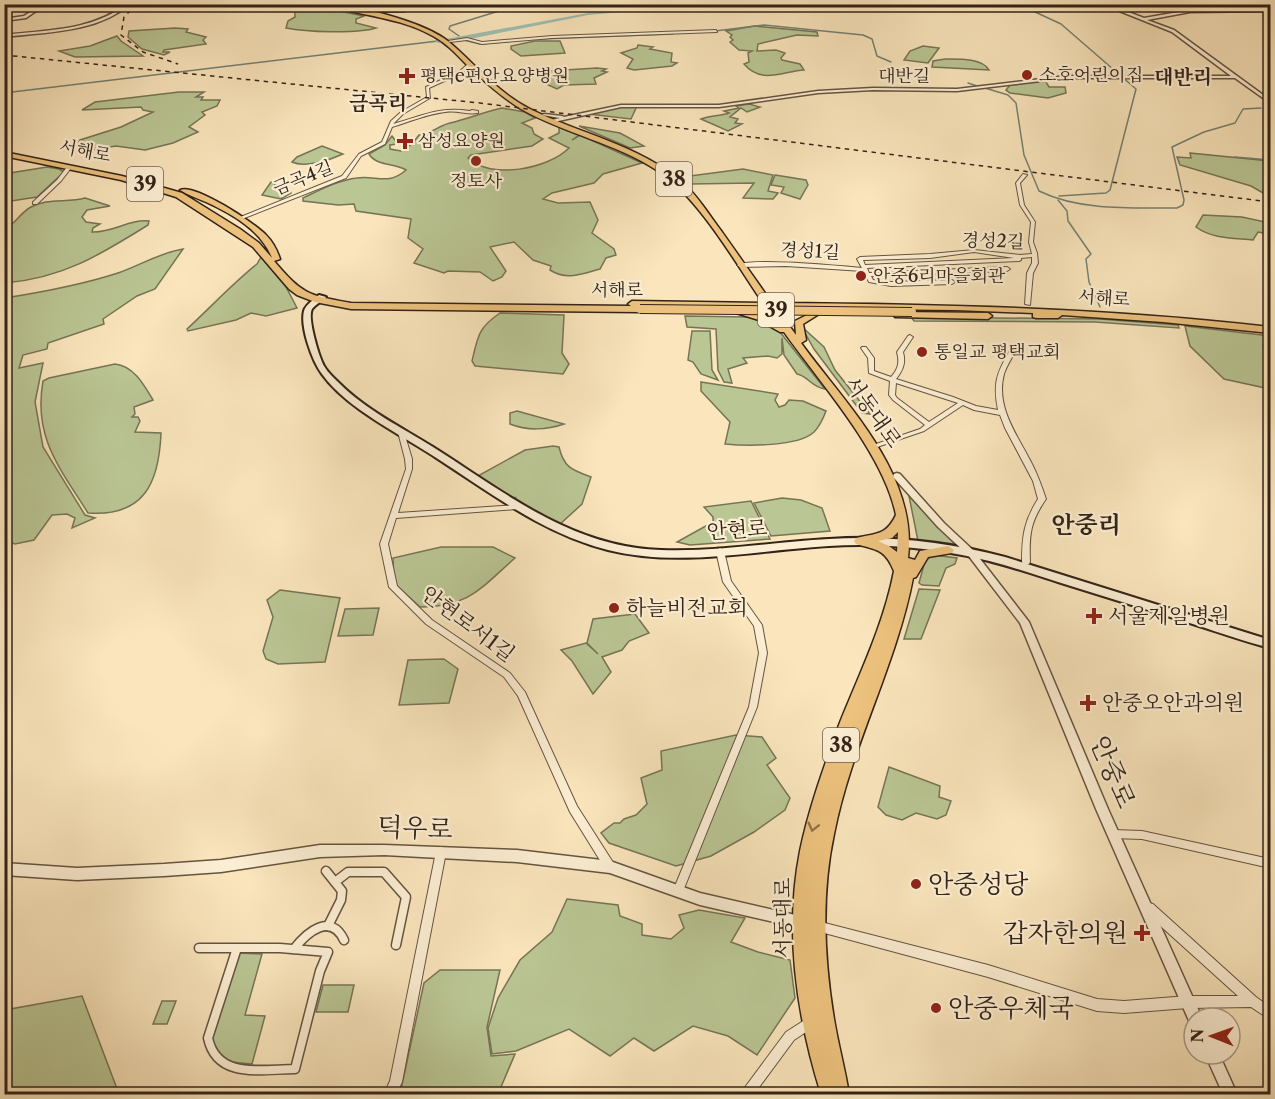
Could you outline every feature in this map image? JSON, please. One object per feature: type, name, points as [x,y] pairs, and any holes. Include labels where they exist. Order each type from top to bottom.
[{"type":"main road","name":"서동대로","points":[[326,4],[362,12]]},
{"type":"main road","name":"서동대로","points":[[331,4],[406,24],[447,40],[510,97],[556,121],[571,120],[675,175],[700,199],[744,265],[753,283],[776,309]]},
{"type":"main road","name":"서동대로","points":[[447,40],[506,98],[647,161],[672,177],[690,194],[765,289],[776,309],[880,459],[892,482],[910,544]]},
{"type":"main road","name":"서해로","points":[[4,153],[156,186],[190,202],[237,231],[262,252],[292,287],[320,299],[351,306],[1044,311],[1163,319],[1270,331]]},
{"type":"main road","name":"서해로","points":[[4,153],[131,177],[195,200],[260,242],[296,284],[320,299],[351,303],[640,308]]},
{"type":"main road","points":[[131,177],[176,187],[240,218],[265,238],[272,246],[276,259]]},
{"type":"main road","points":[[190,202],[192,209],[215,226],[262,252]]},
{"type":"main road","points":[[727,305],[749,298],[753,294],[753,283]]},
{"type":"main road","points":[[765,289],[783,300],[806,305]]},
{"type":"main road","name":"안현로","points":[[320,299],[309,308],[307,314],[313,347],[329,379],[401,432],[553,528],[611,548],[671,554],[860,541],[968,550],[1026,562],[1270,638]]},
{"type":"main road","points":[[438,303],[727,305],[815,314],[1058,315]]},
{"type":"main road","points":[[465,307],[558,311],[740,313],[806,305],[1044,311]]},
{"type":"main road","name":"서해로","points":[[912,311],[1058,315],[1177,322],[1270,331]]},
{"type":"main road","points":[[740,313],[771,322],[797,339],[798,323],[815,314]]},
{"type":"main road","name":"서동대로","points":[[797,339],[878,445],[897,476],[908,507],[910,544],[883,660],[829,818],[809,924],[818,1019],[830,1095]]},
{"type":"main road","points":[[860,541],[890,534],[896,530],[902,513]]},
{"type":"main road","points":[[860,541],[890,550],[897,559],[903,578]]},
{"type":"main road","name":"안현로","points":[[910,544],[948,550],[968,550],[1270,644]]},
{"type":"main road","points":[[903,578],[924,554],[948,550]]},
{"type":"main road","name":"서동대로","points":[[818,1019],[840,1095]]},
{"type":"street","points":[[4,20],[25,17],[45,4]]},
{"type":"street","points":[[4,36],[98,21],[117,15],[129,4]]},
{"type":"street","points":[[362,12],[403,11],[432,4]]},
{"type":"street","points":[[1104,4],[1173,30],[1188,44],[1270,102]]},
{"type":"street","points":[[1190,6],[1208,4],[1225,10]]},
{"type":"street","points":[[1144,19],[1184,12],[1270,10]]},
{"type":"street","points":[[447,40],[467,39],[482,43],[552,37],[716,31]]},
{"type":"street","name":"금곡4길","points":[[240,218],[344,177],[360,155],[384,143],[391,126],[402,113],[429,97],[427,88],[461,72],[470,64]]},
{"type":"street","name":"대반길","points":[[544,115],[571,120],[599,110],[640,105],[719,106],[818,92],[873,89],[957,90],[1050,78],[1218,78],[1234,76]]},
{"type":"street","points":[[1218,78],[1243,82]]},
{"type":"street","points":[[391,126],[439,110],[471,112]]},
{"type":"street","name":"서해로","points":[[35,203],[54,183],[64,177],[69,168]]},
{"type":"street","points":[[1025,175],[1018,183],[1022,205],[1032,218],[1031,242],[1035,248],[1030,273],[1028,304]]},
{"type":"street","name":"경성2길","points":[[974,250],[1020,257],[1035,255],[1010,260],[865,271],[860,259],[930,256],[974,250]]},
{"type":"street","points":[[930,256],[940,273]]},
{"type":"street","name":"경성1길","points":[[744,265],[940,273],[1007,269]]},
{"type":"street","name":"경성1길","points":[[865,271],[871,281],[891,284],[949,282],[940,273]]},
{"type":"street","points":[[910,337],[900,352],[903,363],[893,379],[892,395],[929,425]]},
{"type":"street","points":[[864,348],[871,358],[871,372],[951,398],[961,404],[1002,413]]},
{"type":"street","points":[[1011,353],[997,394],[1002,413],[1014,441],[1029,462],[1042,499],[1030,516],[1025,533],[1026,562]]},
{"type":"street","points":[[878,445],[922,430],[961,404]]},
{"type":"street","name":"안현로서1길","points":[[401,432],[403,446],[410,459],[409,469],[384,544],[393,587],[435,626],[507,675],[522,694],[573,810],[610,867]]},
{"type":"street","name":"안중로","points":[[897,476],[927,510],[968,550],[1029,631],[1113,834],[1190,1006]]},
{"type":"street","points":[[393,516],[517,507]]},
{"type":"street","points":[[678,891],[753,706],[763,653],[758,625],[746,605],[727,582],[720,551]]},
{"type":"street","points":[[1113,834],[1142,835],[1270,864]]},
{"type":"street","name":"덕우로","points":[[4,869],[77,874],[222,866],[320,851],[441,852],[554,859],[610,867],[734,908],[809,924]]},
{"type":"street","points":[[390,1095],[396,1082],[441,852]]},
{"type":"street","points":[[326,871],[342,891],[341,900],[328,926]]},
{"type":"street","points":[[335,882],[348,872],[384,872],[406,897],[396,945]]},
{"type":"street","points":[[1147,906],[1252,1001],[1270,1013]]},
{"type":"street","points":[[809,924],[988,971],[1097,1005],[1124,1007],[1188,1002],[1252,1001]]},
{"type":"street","points":[[294,948],[309,931],[318,927],[335,928],[342,934],[344,940]]},
{"type":"street","points":[[199,948],[237,948],[294,948],[328,952],[320,971],[295,1069],[227,1067],[216,1061],[210,1053],[208,1038],[237,948]]},
{"type":"street","points":[[747,1095],[790,1036],[818,1019]]},
{"type":"street","points":[[1217,1066],[1230,1095]]},
{"type":"green space","points":[[319,7],[364,16],[356,19],[356,23],[376,28],[331,32],[286,28],[288,21],[295,17],[295,10],[314,11]]},
{"type":"green space","points":[[754,26],[817,32],[818,36],[797,35],[758,44],[757,51],[776,50],[785,53],[782,60],[800,64],[804,70],[765,75],[758,74],[744,64],[749,62],[748,53],[752,51],[739,50],[730,42],[733,40],[730,37],[732,35],[726,31]]},
{"type":"green space","points":[[188,29],[186,32],[206,37],[203,40],[206,44],[164,50],[163,52],[170,52],[164,55],[142,49],[128,37],[129,31]]},
{"type":"green space","points":[[117,36],[143,56],[75,57],[59,51],[90,46]]},
{"type":"green space","points":[[535,41],[560,41],[565,53],[521,56],[511,49],[511,46]]},
{"type":"green space","points":[[638,45],[672,53],[671,62],[677,63],[672,66],[634,70],[627,68],[633,59],[621,53],[637,48]]},
{"type":"green space","points":[[923,46],[939,48],[928,63],[904,60],[910,51]]},
{"type":"green space","points":[[945,59],[976,61],[989,70],[932,67],[933,61]]},
{"type":"green space","points":[[606,69],[602,71],[607,72],[594,78],[596,84],[564,85],[557,89],[544,83],[543,73],[549,71]]},
{"type":"green space","points":[[1046,82],[1049,87],[1065,87],[1066,93],[1048,98],[1010,93],[1006,90],[1010,85]]},
{"type":"green space","points":[[179,92],[204,92],[196,97],[203,97],[201,100],[220,100],[217,106],[202,112],[205,115],[189,127],[198,132],[173,143],[145,150],[116,146],[92,150],[77,145],[80,140],[121,127],[153,112],[143,110],[141,107],[82,110],[95,102]]},
{"type":"green space","points":[[749,104],[760,107],[747,112],[741,108],[730,117],[738,119],[735,123],[742,124],[728,131],[701,119],[726,114],[729,113],[724,111]]},
{"type":"green space","points":[[637,106],[631,119],[588,114],[614,108]]},
{"type":"green space","points":[[502,108],[525,112],[535,118],[522,123],[532,128],[534,134],[543,139],[532,146],[471,155],[468,158],[478,165],[505,170],[548,162],[569,148],[549,138],[559,133],[559,127],[579,135],[572,140],[580,135],[642,163],[603,174],[594,183],[552,193],[543,199],[558,203],[590,202],[598,220],[592,233],[614,249],[616,255],[606,258],[600,269],[575,276],[562,275],[550,270],[551,266],[533,260],[514,242],[490,247],[506,271],[502,277],[493,281],[480,272],[448,271],[444,273],[414,263],[423,249],[408,238],[411,219],[356,211],[354,204],[338,205],[303,201],[303,198],[350,179],[364,177],[388,179],[400,175],[406,170],[376,161],[369,154],[385,145],[392,136],[398,144],[390,145],[390,149],[401,151],[412,144],[419,135],[446,124]]},
{"type":"green space","points":[[579,126],[620,133],[644,146],[630,148]]},
{"type":"green space","points":[[322,146],[343,154],[310,164],[292,162],[297,157]]},
{"type":"green space","points":[[1190,153],[1270,161],[1270,197],[1251,186],[1180,165],[1177,157],[1191,158]]},
{"type":"green space","points":[[663,166],[690,176],[743,169],[773,175],[768,191],[778,193],[773,199],[743,198],[754,183],[690,184]]},
{"type":"green space","points":[[47,167],[64,172],[37,197],[5,202],[4,174]]},
{"type":"green space","points":[[775,175],[806,180],[808,185],[800,199],[781,193],[784,187],[771,185]]},
{"type":"green space","points":[[271,182],[288,187],[291,193],[281,199],[262,195]]},
{"type":"green space","points":[[85,198],[110,206],[87,210],[82,217],[86,222],[100,224],[93,228],[92,232],[142,221],[149,221],[148,225],[97,255],[63,270],[45,276],[5,283],[5,229],[27,209],[37,204]]},
{"type":"green space","points":[[1203,215],[1242,217],[1270,223],[1270,234],[1258,232],[1253,240],[1216,236],[1196,227]]},
{"type":"green space","points":[[183,249],[155,289],[137,296],[103,319],[104,324],[48,343],[47,349],[23,355],[19,368],[43,363],[35,402],[43,447],[85,515],[95,518],[72,528],[75,518],[67,514],[52,515],[34,540],[15,544],[5,540],[5,298],[62,288],[104,277],[166,253]]},
{"type":"green space","points":[[261,257],[286,287],[297,308],[266,316],[251,313],[236,320],[188,331],[187,329],[257,264]]},
{"type":"green space","points":[[500,313],[564,315],[562,353],[569,364],[563,374],[475,366],[472,361],[480,333],[487,323]]},
{"type":"green space","points":[[685,316],[749,317],[776,327],[825,389],[797,374],[784,355],[782,338],[782,354],[777,358],[768,356],[743,358],[747,363],[728,369],[732,383],[724,382],[718,370],[716,329],[687,327]]},
{"type":"green space","points":[[911,317],[1100,319],[1178,325],[1179,328],[1095,322],[914,321]]},
{"type":"green space","points":[[801,326],[824,347],[835,370],[870,414],[862,413],[814,349]]},
{"type":"green space","points":[[1185,326],[1270,336],[1270,346],[1263,345],[1270,389],[1224,379],[1190,346]]},
{"type":"green space","points":[[692,331],[710,331],[712,370],[718,380],[701,374],[693,362],[688,360]]},
{"type":"green space","points":[[115,364],[133,372],[153,400],[134,407],[135,414],[132,417],[138,417],[140,421],[135,432],[161,433],[160,451],[152,481],[135,503],[107,513],[88,513],[51,452],[45,436],[41,401],[43,381]]},
{"type":"green space","points":[[701,382],[778,394],[775,400],[779,407],[785,405],[789,400],[803,401],[826,411],[818,427],[806,437],[784,443],[725,444],[730,422],[701,391]]},
{"type":"green space","points":[[517,411],[564,424],[551,428],[523,428],[510,424],[510,413]]},
{"type":"green space","points":[[559,447],[566,464],[591,477],[582,504],[559,525],[513,501],[516,497],[513,499],[476,477],[525,450]]},
{"type":"green space","points":[[909,496],[912,496],[955,544],[918,541]]},
{"type":"green space","points":[[782,498],[801,500],[822,508],[830,531],[771,536],[754,503]]},
{"type":"green space","points":[[751,501],[770,539],[690,545],[677,542],[713,522],[713,517],[704,507]]},
{"type":"green space","points":[[441,547],[493,547],[515,558],[473,594],[451,604],[420,607],[394,583],[393,558]]},
{"type":"green space","points":[[933,555],[957,558],[955,564],[946,568],[939,586],[922,585],[919,583],[925,561]]},
{"type":"green space","points":[[919,589],[940,590],[921,639],[904,639]]},
{"type":"green space","points":[[280,590],[340,598],[325,662],[278,664],[266,659],[263,651],[273,617],[267,600]]},
{"type":"green space","points":[[379,608],[373,635],[338,636],[345,609]]},
{"type":"green space","points":[[635,614],[649,633],[629,641],[622,650],[602,657],[611,672],[593,694],[572,661],[561,650],[586,643],[598,654],[587,643],[593,619]]},
{"type":"green space","points":[[444,659],[458,669],[449,703],[399,705],[408,660]]},
{"type":"green space","points":[[736,735],[762,737],[776,758],[767,765],[790,798],[785,810],[754,832],[711,856],[676,866],[609,843],[601,833],[614,823],[620,823],[636,815],[647,804],[641,778],[662,770],[661,751]]},
{"type":"green space","points":[[889,767],[940,786],[939,797],[951,801],[946,815],[937,819],[916,813],[902,820],[886,815],[878,807]]},
{"type":"green space","points":[[567,899],[618,905],[620,916],[642,924],[642,935],[671,939],[684,928],[679,915],[699,910],[745,918],[731,942],[790,960],[795,998],[757,1055],[728,1036],[693,1026],[654,1051],[634,1038],[610,1056],[569,1029],[516,1051],[492,1054],[488,1028],[498,998],[520,960],[552,932]]},
{"type":"green space","points":[[239,953],[262,954],[245,1015],[265,1016],[252,1064],[232,1062],[221,1057],[212,1039]]},
{"type":"green space","points":[[440,970],[500,970],[487,1027],[491,1056],[515,1054],[498,1094],[400,1094],[424,983]]},
{"type":"green space","points":[[323,985],[354,985],[348,1012],[316,1012]]},
{"type":"green space","points":[[82,996],[119,1094],[5,1094],[5,1010]]},
{"type":"green space","points":[[162,1001],[176,1001],[167,1024],[153,1024]]},
{"type":"waterway","points":[[459,36],[449,29],[450,26],[499,11],[493,4]]},
{"type":"waterway","points":[[438,41],[588,14],[710,4]]},
{"type":"waterway","points":[[1018,4],[1061,24],[1136,89],[1110,190],[1106,193],[1059,196]]},
{"type":"waterway","points":[[715,31],[764,25],[863,35],[872,39],[877,56],[891,62]]},
{"type":"waterway","points":[[541,39],[673,34]]},
{"type":"waterway","points":[[464,40],[480,44],[515,41]]},
{"type":"waterway","points":[[4,93],[438,41]]},
{"type":"waterway","points":[[968,83],[980,87]]},
{"type":"waterway","points":[[985,88],[1008,95],[1016,103],[1024,155],[1039,191],[1072,202],[1106,207],[1177,208],[1183,205],[1184,200],[1172,147],[1204,132],[1235,123],[1243,109],[1261,108]]},
{"type":"waterway","points":[[1235,157],[1270,160]]},
{"type":"waterway","points":[[1058,200],[1067,211],[1068,221],[1091,254],[1086,259],[1089,282],[1100,307]]},
{"type":"railway","points":[[137,4],[124,17],[121,35],[143,52],[178,64]]},
{"type":"railway","points":[[4,55],[480,103],[1270,202]]},
{"type":"place","name":"소호어린이집","points":[[1027,75]]},
{"type":"place","name":"평택e편안요양병원","points":[[407,76]]},
{"type":"place","name":"삼성요양원","points":[[405,141]]},
{"type":"place","name":"정토사","points":[[476,161]]},
{"type":"place","name":"안중6리마을회관","points":[[861,276]]},
{"type":"place","name":"통일교 평택교회","points":[[922,352]]},
{"type":"place","name":"하늘비전교회","points":[[614,608]]},
{"type":"place","name":"서울제일병원","points":[[1094,616]]},
{"type":"place","name":"안중오안과의원","points":[[1088,703]]},
{"type":"place","name":"안중성당","points":[[916,884]]},
{"type":"place","name":"갑자한의원","points":[[1142,933]]},
{"type":"place","name":"안중우체국","points":[[936,1008]]},
{"type":"district","name":"대반리","points":[[1183,77]]},
{"type":"district","name":"금곡리","points":[[378,103]]},
{"type":"district","name":"안중리","points":[[1086,525]]}]
